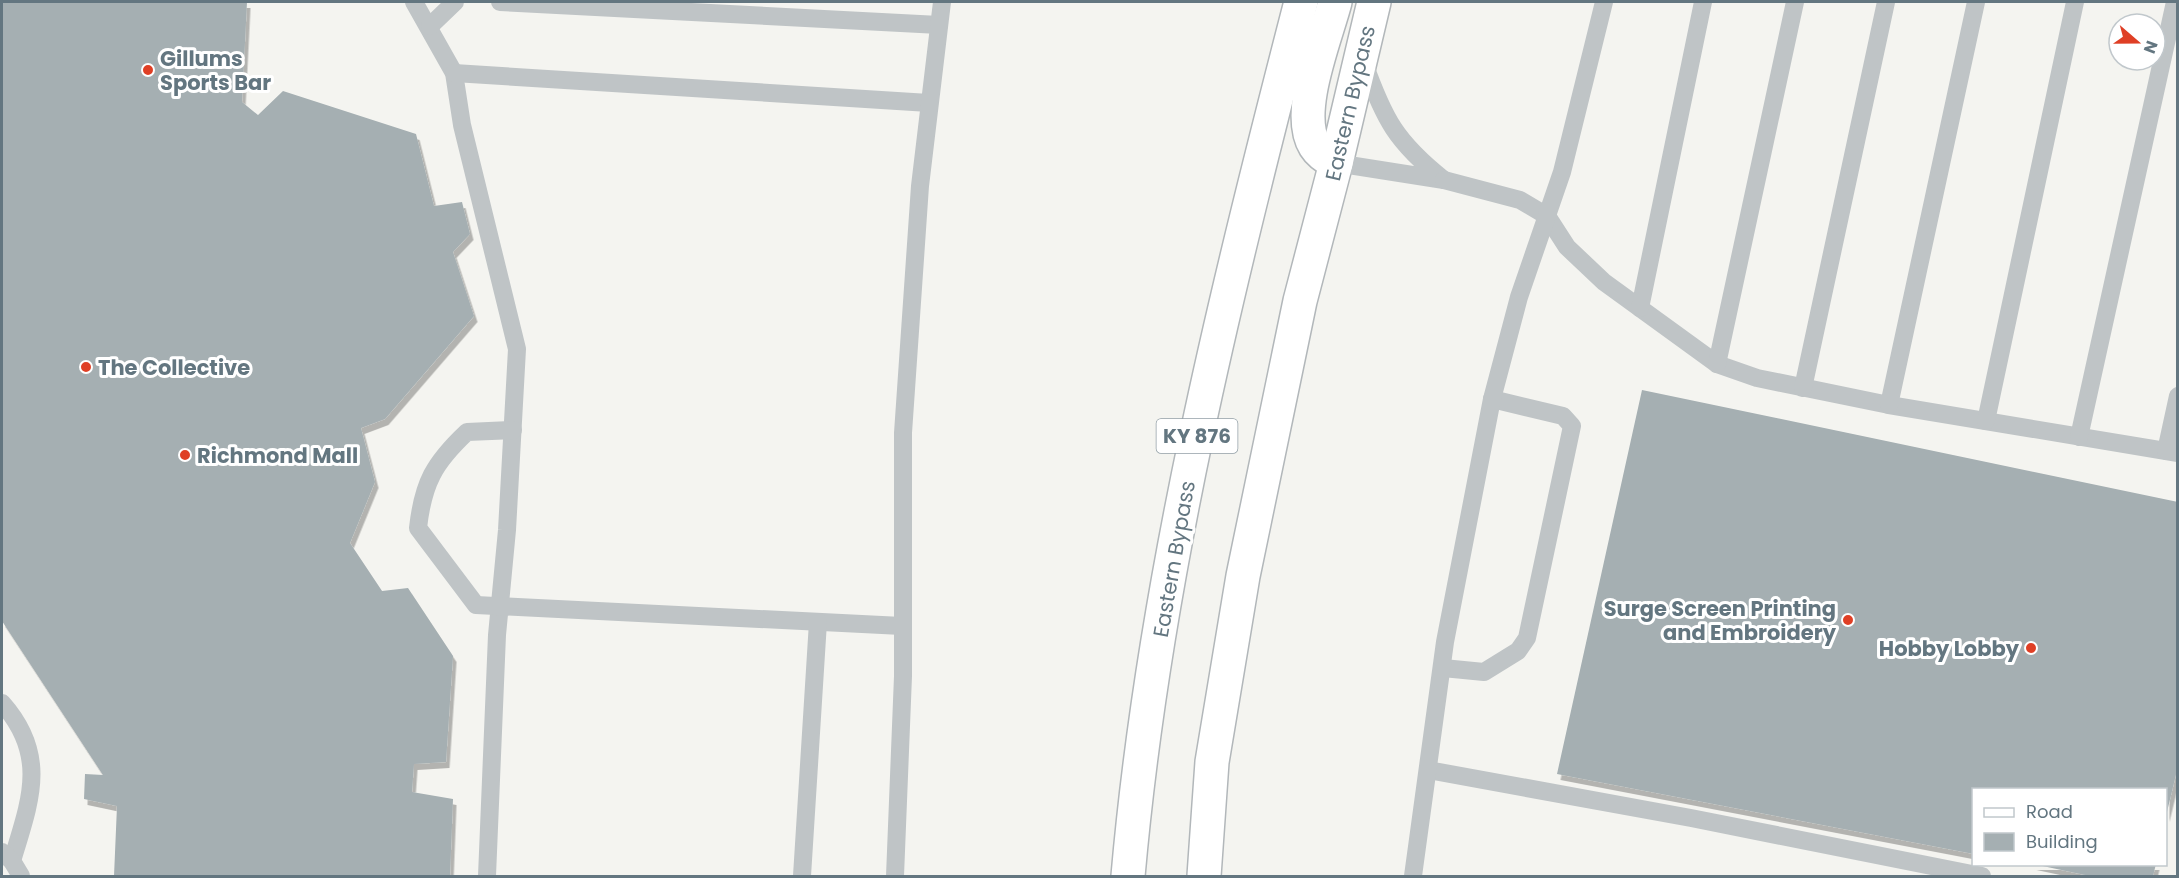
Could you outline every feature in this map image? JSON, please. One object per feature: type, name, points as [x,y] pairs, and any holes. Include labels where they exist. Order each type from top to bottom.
[{"type":"main road","name":"Eastern Bypass","points":[[1128,876],[1136,794],[1177,530],[1232,269],[1301,2]]},
{"type":"main road","points":[[1335,2],[1307,106],[1314,145],[1322,155],[1336,163]]},
{"type":"main road","name":"Eastern Bypass","points":[[1204,876],[1212,762],[1243,576],[1300,301],[1374,2]]},
{"type":"lane","points":[[414,2],[430,26],[454,74],[462,125],[517,349],[500,606],[487,876]]},
{"type":"lane","points":[[430,26],[455,2]]},
{"type":"lane","points":[[500,2],[939,25]]},
{"type":"lane","points":[[895,876],[902,725],[903,433],[913,268],[929,103],[942,2]]},
{"type":"lane","points":[[1413,876],[1461,546],[1492,399],[1516,306],[1579,109],[1604,2]]},
{"type":"lane","points":[[1640,308],[1703,2]]},
{"type":"lane","points":[[1717,364],[1795,2]]},
{"type":"lane","points":[[1803,388],[1886,2]]},
{"type":"lane","points":[[1889,405],[1976,2]]},
{"type":"lane","points":[[1986,421],[2075,2]]},
{"type":"lane","points":[[2079,437],[2169,64],[2175,2]]},
{"type":"lane","points":[[1361,57],[1381,111],[1412,155],[1444,180]]},
{"type":"lane","points":[[454,74],[929,103]]},
{"type":"lane","points":[[1336,163],[1444,180],[1520,200],[1546,216],[1567,247],[1604,282],[1717,364],[1756,378],[1889,405],[2172,452],[2178,396]]},
{"type":"lane","points":[[1443,668],[1484,672],[1518,651],[1527,638],[1572,426],[1563,416],[1492,399]]},
{"type":"lane","points":[[513,430],[467,432],[442,455],[422,497],[418,528],[476,605],[902,626]]},
{"type":"lane","points":[[802,876],[818,622]]},
{"type":"lane","points":[[2,703],[12,715],[29,748],[32,794],[12,863]]},
{"type":"lane","points":[[1428,770],[1691,818],[1982,876]]},
{"type":"building","name":"Richmond Mall","points":[[2,2],[247,2],[242,102],[258,115],[283,91],[416,134],[434,206],[462,202],[470,234],[453,252],[474,316],[385,419],[361,428],[375,482],[350,543],[382,591],[408,588],[453,656],[446,762],[414,764],[412,792],[453,799],[450,876],[114,876],[117,806],[84,799],[85,774],[103,775],[2,621]]},
{"type":"building","points":[[1642,390],[2178,502],[2178,766],[2167,812],[2167,788],[1972,788],[1972,854],[1557,774]]},
{"type":"building","points":[[2042,866],[2156,866],[2153,876],[2090,876]]},
{"type":"place","name":"Gillums Sports Bar","points":[[148,70]]},
{"type":"place","name":"The Collective","points":[[86,367]]},
{"type":"place","name":"Richmond Mall","points":[[185,455]]},
{"type":"place","name":"Surge Screen Printing and Embroidery","points":[[1848,620]]},
{"type":"place","name":"Hobby Lobby","points":[[2031,648]]}]
